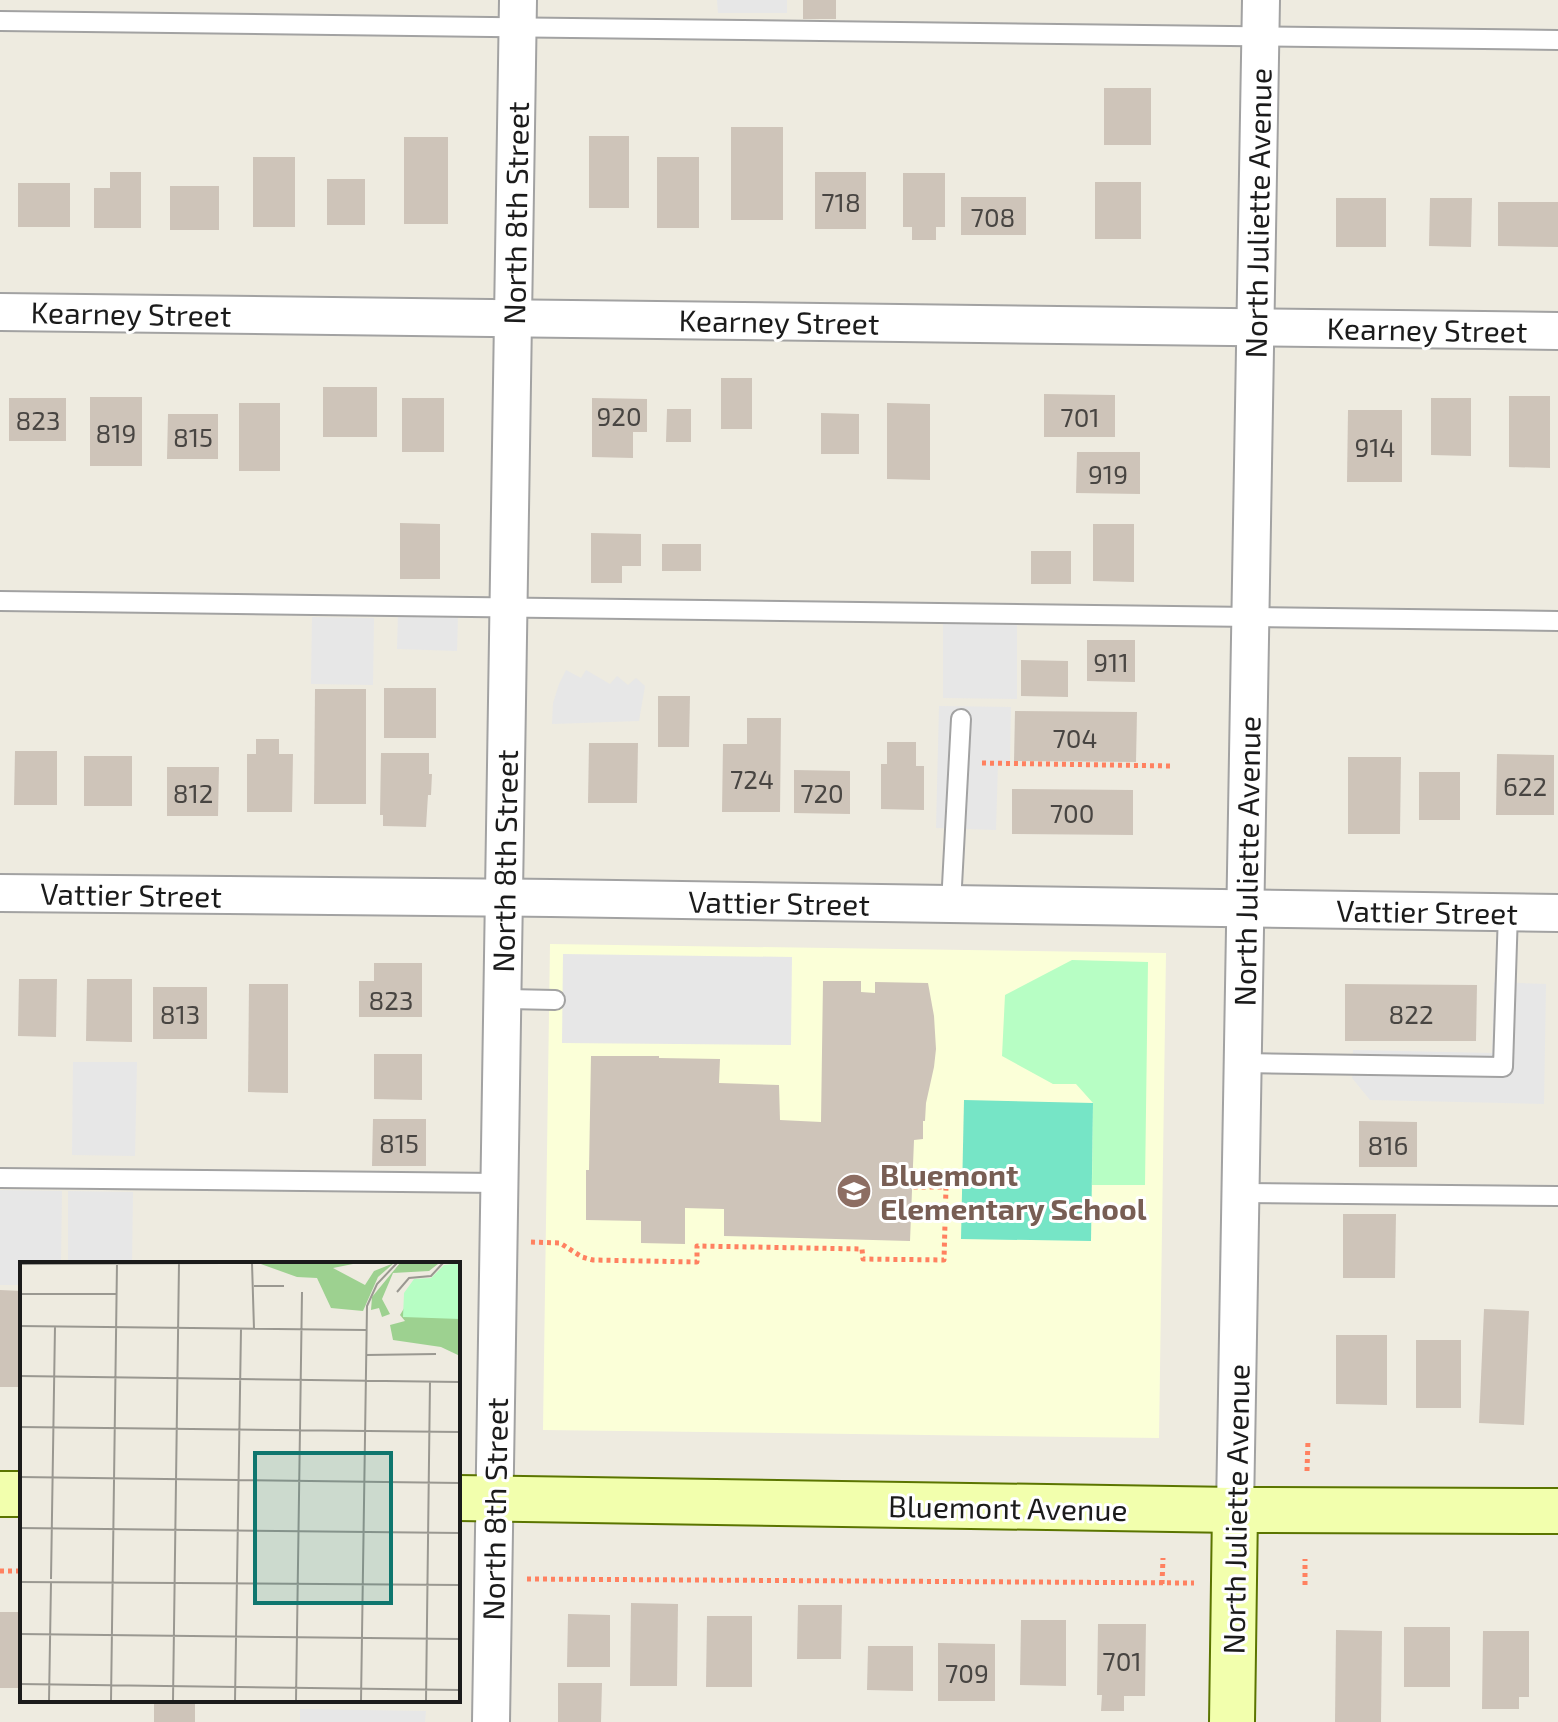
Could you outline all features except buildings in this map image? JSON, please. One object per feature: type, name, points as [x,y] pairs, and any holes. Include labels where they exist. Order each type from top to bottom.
[{"type":"main road","name":"Bluemont Avenue","points":[[476,1498],[1235,1510],[1558,1511]]},
{"type":"main road","name":"North Juliette Avenue","points":[[1232,1722],[1235,1510]]},
{"type":"street","name":"North Juliette Avenue","points":[[1235,1510],[1261,0]]},
{"type":"street","name":"North 8th Street","points":[[491,1722],[493,1578],[476,1498],[498,1242],[518,14]]},
{"type":"street","name":"Kearney Street","points":[[0,312],[1558,331]]},
{"type":"street","name":"Vattier Street","points":[[0,893],[1558,913]]},
{"type":"lane","points":[[0,21],[518,14],[1260,37],[1558,40]]},
{"type":"lane","points":[[0,601],[1558,621]]},
{"type":"lane","points":[[951,904],[961,719]]},
{"type":"lane","points":[[1243,1063],[1503,1067],[1508,912]]},
{"type":"lane","points":[[502,999],[555,1000]]},
{"type":"lane","points":[[0,1178],[499,1183]]},
{"type":"lane","points":[[1241,1193],[1558,1196]]},
{"type":"path","points":[[958,763],[1173,766]]},
{"type":"path","points":[[498,1242],[560,1243],[593,1260],[697,1262],[697,1246],[862,1249],[863,1259],[944,1260],[946,1187],[912,1187]]},
{"type":"path","points":[[1307,1471],[1308,1440]]},
{"type":"path","points":[[1162,1584],[1163,1558]]},
{"type":"path","points":[[1305,1559],[1305,1585]]},
{"type":"path","points":[[493,1578],[1194,1583]]},
{"type":"shaded area","points":[[717,0],[787,0],[787,13],[718,13]]},
{"type":"shaded area","points":[[398,614],[458,616],[457,651],[397,649]]},
{"type":"shaded area","points":[[312,617],[374,618],[373,685],[311,684]]},
{"type":"shaded area","points":[[943,622],[1017,623],[1017,699],[943,698]]},
{"type":"shaded area","points":[[566,670],[581,678],[586,670],[610,684],[617,676],[628,685],[636,678],[645,686],[639,721],[552,724],[553,703]]},
{"type":"shaded area","points":[[939,706],[1011,707],[1010,763],[998,763],[996,830],[936,828]]},
{"type":"shaded area","name":"Bluemont Elementary School","points":[[550,944],[1166,953],[1159,1438],[543,1430]]},
{"type":"shaded area","points":[[563,954],[792,957],[791,1045],[562,1043]]},
{"type":"shaded area","points":[[1494,982],[1546,984],[1544,1104],[1370,1100],[1352,1078],[1353,1050],[1492,1053]]},
{"type":"shaded area","points":[[73,1062],[137,1062],[135,1156],[72,1155]]},
{"type":"shaded area","points":[[0,1190],[62,1191],[61,1262],[20,1262],[20,1285],[0,1285]]},
{"type":"shaded area","points":[[68,1191],[133,1192],[132,1262],[68,1262]]},
{"type":"shaded area","points":[[300,1709],[426,1711],[425,1722],[300,1722]]},
{"type":"green space","points":[[1072,960],[1148,962],[1145,1185],[1092,1185],[1093,1103],[1076,1084],[1053,1084],[1002,1056],[1005,995]]},
{"type":"green space","points":[[964,1100],[1093,1103],[1091,1241],[961,1239]]},
{"type":"place","name":"Bluemont Elementary School","points":[[854,1191]]}]
